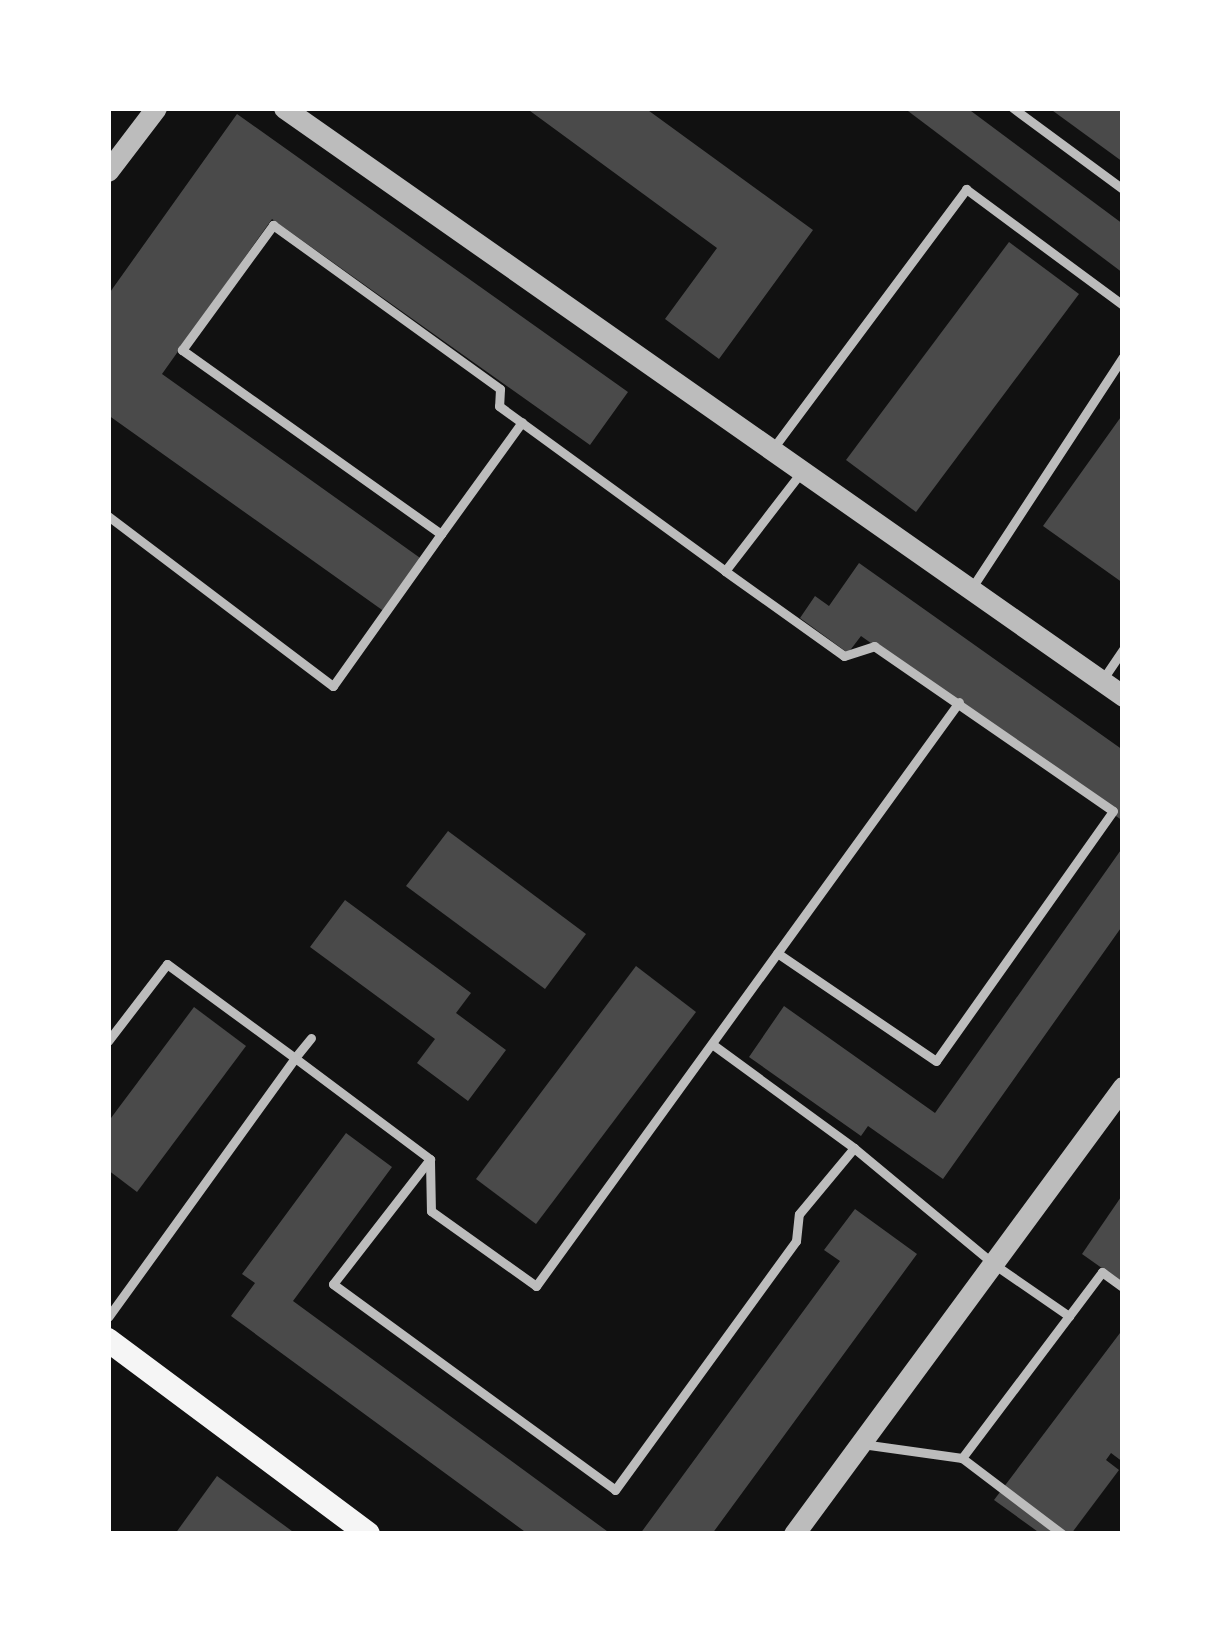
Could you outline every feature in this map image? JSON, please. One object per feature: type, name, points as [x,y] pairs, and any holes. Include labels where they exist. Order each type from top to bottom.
[{"type":"main road","points":[[108,1340],[368,1534]]},
{"type":"street","points":[[108,171],[155,108]]},
{"type":"street","points":[[284,108],[1123,696]]},
{"type":"street","points":[[794,1534],[1123,1088]]},
{"type":"lane","points":[[1013,108],[1123,189]]},
{"type":"lane","points":[[772,449],[966,189],[1123,305]]},
{"type":"lane","points":[[441,534],[182,350],[273,224],[500,389],[499,406],[844,656],[874,646],[1113,811],[936,1061],[777,953]]},
{"type":"lane","points":[[971,589],[1123,357]]},
{"type":"lane","points":[[108,516],[333,686],[522,422]]},
{"type":"lane","points":[[725,572],[802,470]]},
{"type":"lane","points":[[1102,681],[1123,649]]},
{"type":"lane","points":[[430,1160],[431,1211],[536,1286],[959,702]]},
{"type":"lane","points":[[108,1041],[167,964],[430,1160]]},
{"type":"lane","points":[[108,1317],[311,1038]]},
{"type":"lane","points":[[712,1044],[854,1148],[995,1265],[1069,1316]]},
{"type":"lane","points":[[430,1160],[333,1285],[615,1490],[796,1241],[799,1214],[854,1148]]},
{"type":"lane","points":[[962,1459],[1102,1272],[1123,1287]]},
{"type":"lane","points":[[862,1444],[962,1459],[1062,1534]]},
{"type":"building","points":[[526,108],[645,108],[813,230],[719,359],[665,319],[717,248]]},
{"type":"building","points":[[904,108],[967,108],[1123,224],[1123,273]]},
{"type":"building","points":[[1049,108],[1123,108],[1123,162]]},
{"type":"building","points":[[237,114],[628,392],[590,445],[272,219],[162,374],[423,560],[385,612],[108,415],[108,295]]},
{"type":"building","points":[[1009,242],[1079,294],[916,512],[846,460]]},
{"type":"building","points":[[1123,414],[1123,583],[1043,526]]},
{"type":"building","points":[[859,563],[1123,750],[1123,821],[861,636],[848,653],[800,618],[815,596],[829,606]]},
{"type":"building","points":[[448,831],[586,934],[545,989],[406,886]]},
{"type":"building","points":[[1123,847],[1123,925],[943,1179],[868,1126],[861,1136],[749,1057],[784,1006],[935,1113]]},
{"type":"building","points":[[345,900],[471,993],[456,1013],[506,1050],[468,1101],[417,1063],[435,1039],[310,947]]},
{"type":"building","points":[[636,966],[696,1012],[536,1224],[476,1179]]},
{"type":"building","points":[[194,1007],[246,1046],[137,1192],[108,1170],[108,1122]]},
{"type":"building","points":[[346,1133],[392,1167],[293,1301],[611,1534],[528,1534],[231,1316],[255,1283],[242,1274]]},
{"type":"building","points":[[1123,1194],[1123,1283],[1082,1254]]},
{"type":"building","points":[[855,1209],[917,1254],[712,1534],[640,1534],[840,1261],[824,1250]]},
{"type":"building","points":[[1120,1333],[1123,1462],[1111,1453],[1106,1460],[1119,1470],[1071,1534],[1041,1534],[994,1500]]},
{"type":"building","points":[[217,1476],[296,1534],[175,1534]]}]
